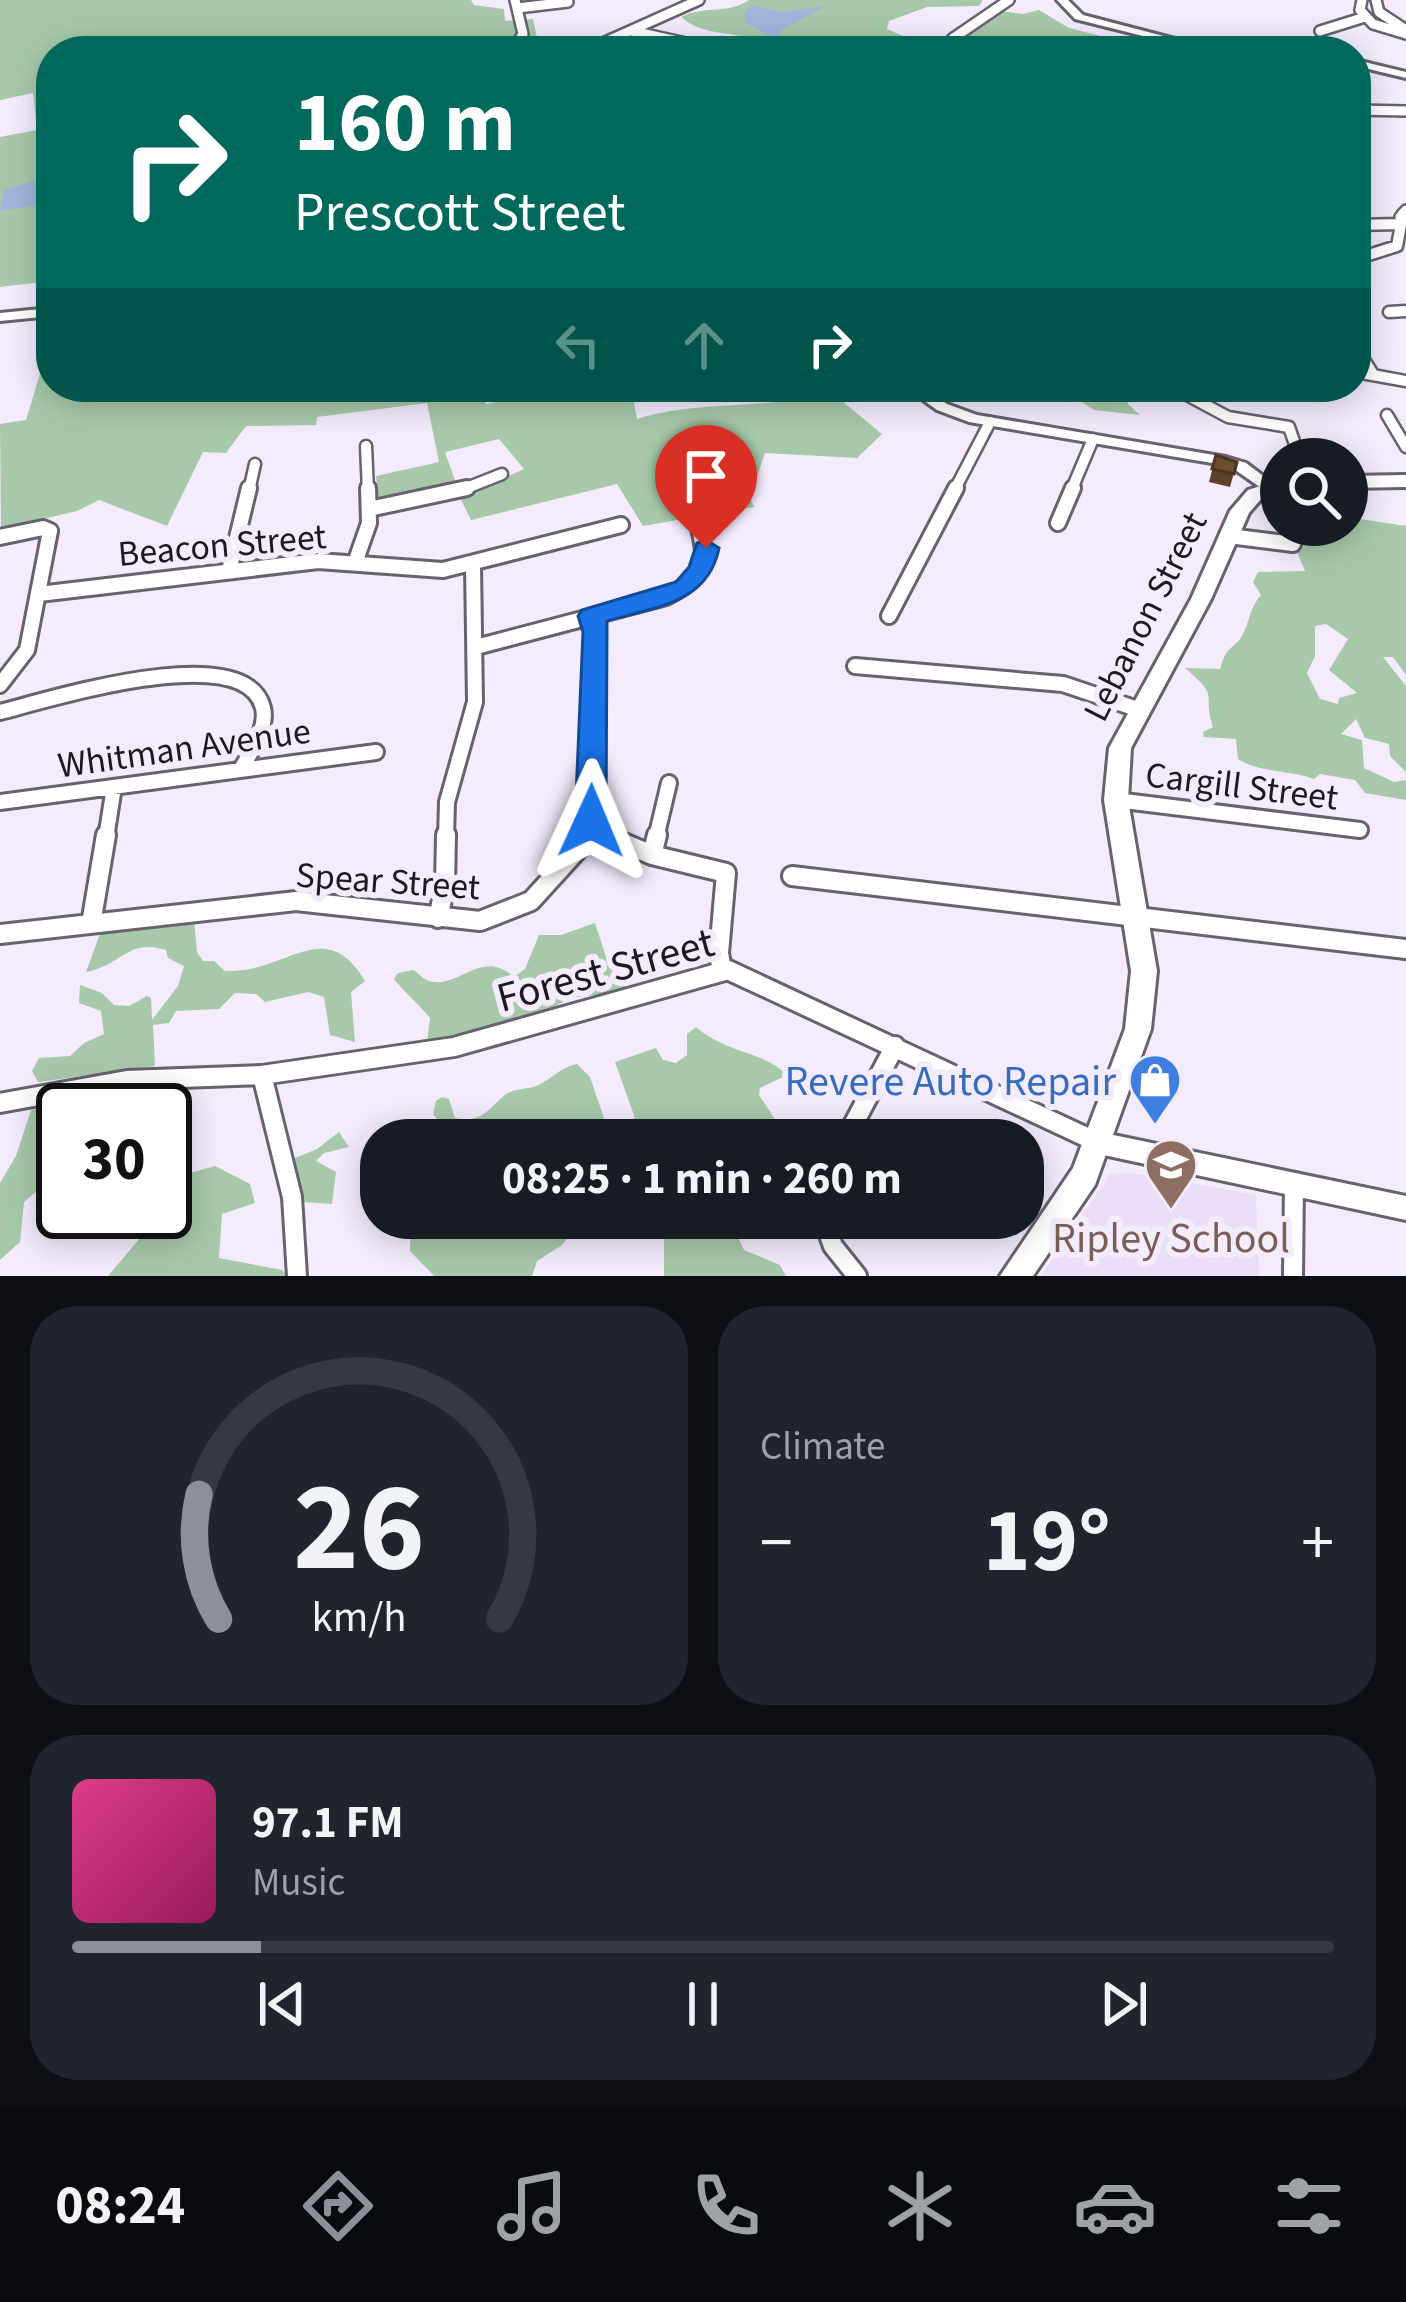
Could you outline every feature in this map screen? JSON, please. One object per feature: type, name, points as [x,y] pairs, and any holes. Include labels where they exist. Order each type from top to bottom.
[{"type":"main road","points":[[1368,482],[1406,481]]},
{"type":"main road","name":"Lebanon Street","points":[[1015,1276],[1063,1210],[1099,1143],[1143,1003],[1137,916],[1116,800],[1118,753],[1193,616],[1245,503],[1260,494]]},
{"type":"street","points":[[620,36],[699,0]]},
{"type":"street","points":[[956,36],[1009,0]]},
{"type":"street","points":[[1062,0],[1079,17],[1156,36]]},
{"type":"street","points":[[1361,0],[1365,16],[1380,28],[1406,32]]},
{"type":"street","points":[[1376,0],[1385,18],[1406,32]]},
{"type":"street","points":[[524,36],[516,4],[568,2]]},
{"type":"street","points":[[1320,31],[1365,16]]},
{"type":"street","points":[[632,31],[654,36]]},
{"type":"street","points":[[1371,67],[1406,75]]},
{"type":"street","points":[[1371,110],[1406,111]]},
{"type":"street","points":[[1371,254],[1397,245],[1406,210]]},
{"type":"street","points":[[1371,225],[1399,224]]},
{"type":"street","points":[[1389,312],[1406,311]]},
{"type":"street","points":[[0,317],[36,313]]},
{"type":"street","points":[[1371,371],[1406,381]]},
{"type":"street","points":[[936,402],[990,422],[1232,463],[1260,478]]},
{"type":"street","points":[[1200,402],[1224,415],[1287,426],[1296,438]]},
{"type":"street","points":[[1387,415],[1406,447]]},
{"type":"street","points":[[889,616],[990,422]]},
{"type":"street","points":[[1058,523],[1093,439]]},
{"type":"street","points":[[355,563],[370,509],[366,446]]},
{"type":"street","points":[[229,571],[255,464]]},
{"type":"street","points":[[370,509],[448,495],[502,474]]},
{"type":"street","points":[[476,647],[665,597],[693,583],[706,555],[697,520]]},
{"type":"street","name":"Beacon Street","points":[[39,594],[318,561],[424,570],[473,564],[621,525]]},
{"type":"street","points":[[0,537],[43,528],[50,531],[23,659],[0,685]]},
{"type":"street","points":[[1229,536],[1260,540]]},
{"type":"street","points":[[437,919],[445,886],[447,802],[475,702],[473,564]]},
{"type":"street","points":[[592,616],[597,632],[590,817],[595,830],[652,855],[727,874],[719,953],[722,971]]},
{"type":"street","points":[[855,666],[1063,684],[1140,710]]},
{"type":"street","points":[[0,712],[178,674],[227,674],[251,686],[262,705],[262,723],[242,769]]},
{"type":"street","name":"Whitman Avenue","points":[[0,802],[376,752]]},
{"type":"street","points":[[652,855],[669,783]]},
{"type":"street","points":[[91,924],[114,787]]},
{"type":"street","name":"Cargill Street","points":[[1116,800],[1360,830]]},
{"type":"street","name":"Spear Street","points":[[0,934],[304,901],[480,921],[525,905],[595,830]]},
{"type":"street","points":[[792,876],[1406,949]]},
{"type":"street","name":"Forest Street","points":[[0,1102],[127,1080],[262,1076],[485,1041],[722,971],[736,972],[1099,1143],[1406,1208]]},
{"type":"street","points":[[856,1119],[895,1046]]},
{"type":"street","points":[[262,1076],[292,1193],[297,1276]]},
{"type":"street","points":[[1293,1276],[1294,1183]]},
{"type":"street","points":[[830,1239],[857,1276]]},
{"type":"shaded area","name":"Ripley School","points":[[1134,1173],[1256,1195],[1259,1276],[1041,1276],[1110,1174]]},
{"type":"green space","points":[[0,0],[471,0],[474,5],[504,9],[505,21],[533,19],[537,36],[36,36],[36,121],[33,93],[0,100]]},
{"type":"green space","points":[[749,0],[983,0],[979,6],[927,7],[889,21],[887,29],[903,36],[738,36],[703,29],[681,17]]},
{"type":"green space","points":[[1039,10],[1069,28],[1100,36],[962,36],[1000,11]]},
{"type":"green space","points":[[36,130],[36,283],[0,287],[0,137]]},
{"type":"green space","points":[[36,387],[36,402],[634,402],[637,419],[685,409],[843,402],[882,434],[857,458],[765,453],[750,497],[754,507],[643,526],[617,484],[471,520],[460,498],[524,469],[499,439],[445,452],[457,486],[378,503],[376,476],[439,462],[427,403],[317,417],[316,425],[246,426],[226,453],[203,452],[167,526],[99,500],[77,511],[1,529],[0,424],[26,420]]},
{"type":"green space","points":[[1082,402],[1128,402],[1140,415],[1094,410]]},
{"type":"green space","points":[[1368,520],[1406,526],[1406,675],[1393,657],[1383,657],[1406,686],[1406,772],[1390,756],[1389,744],[1365,738],[1356,719],[1341,734],[1362,740],[1364,768],[1394,782],[1406,780],[1406,800],[1365,793],[1355,780],[1320,774],[1314,779],[1256,767],[1238,759],[1236,739],[1204,737],[1203,732],[1213,727],[1208,695],[1185,668],[1220,669],[1261,595],[1253,582],[1258,572],[1305,571],[1295,546],[1368,546]],"holes":[[[1326,624],[1348,639],[1329,670],[1357,693],[1339,698],[1338,704],[1320,699],[1307,673],[1315,656],[1315,626]]]},
{"type":"green space","points":[[194,920],[197,952],[203,961],[214,961],[225,971],[247,970],[319,949],[335,951],[350,961],[365,981],[351,992],[355,1042],[330,1035],[324,997],[308,992],[265,1002],[256,994],[235,993],[219,1009],[176,1011],[169,1023],[153,1025],[155,1066],[38,1082],[32,1071],[39,1058],[70,1056],[104,1034],[101,1011],[79,1003],[80,985],[102,993],[114,1005],[129,1006],[147,996],[152,1020],[178,986],[184,966],[168,958],[166,950],[153,947],[133,950],[86,972],[101,931]]},
{"type":"green space","points":[[595,923],[609,966],[625,985],[624,991],[570,998],[541,1014],[481,1033],[427,1042],[430,1018],[394,979],[398,973],[413,970],[440,982],[491,966],[514,977],[525,969],[539,935],[561,935]]},
{"type":"green space","points":[[696,1027],[787,1075],[760,1088],[759,1095],[775,1119],[632,1119],[615,1062],[656,1048],[663,1060],[676,1063],[687,1055],[687,1034]]},
{"type":"green space","points":[[577,1064],[590,1077],[604,1119],[464,1119],[478,1117],[508,1093],[534,1087]]},
{"type":"green space","points":[[449,1099],[455,1118],[464,1119],[437,1119],[433,1114],[436,1101]]},
{"type":"green space","points":[[36,1109],[36,1192],[24,1202],[20,1242],[0,1260],[0,1183],[16,1156],[31,1110]]},
{"type":"green space","points":[[339,1132],[349,1147],[324,1153],[316,1161],[336,1172],[332,1204],[303,1202],[293,1159]]},
{"type":"green space","points":[[215,1166],[250,1184],[255,1203],[222,1214],[219,1258],[282,1270],[288,1276],[108,1276],[139,1239],[192,1239],[192,1172]]},
{"type":"green space","points":[[410,1239],[567,1239],[537,1261],[532,1276],[434,1276],[410,1251]]},
{"type":"green space","points":[[664,1239],[739,1239],[744,1250],[780,1265],[786,1276],[664,1276]]},
{"type":"water","points":[[751,5],[782,12],[825,6],[779,36],[746,23],[744,13]]},
{"type":"water","points":[[36,180],[36,206],[0,210],[3,190]]},
{"type":"building","points":[[1216,455],[1237,462],[1234,474],[1212,469]]},
{"type":"place","name":"Revere Auto Repair","points":[[1155,1126]]},
{"type":"place","name":"Ripley School","points":[[1171,1211]]},
{"type":"route","points":[[591,821],[597,632],[592,616],[686,588],[702,569],[706,548]]}]
